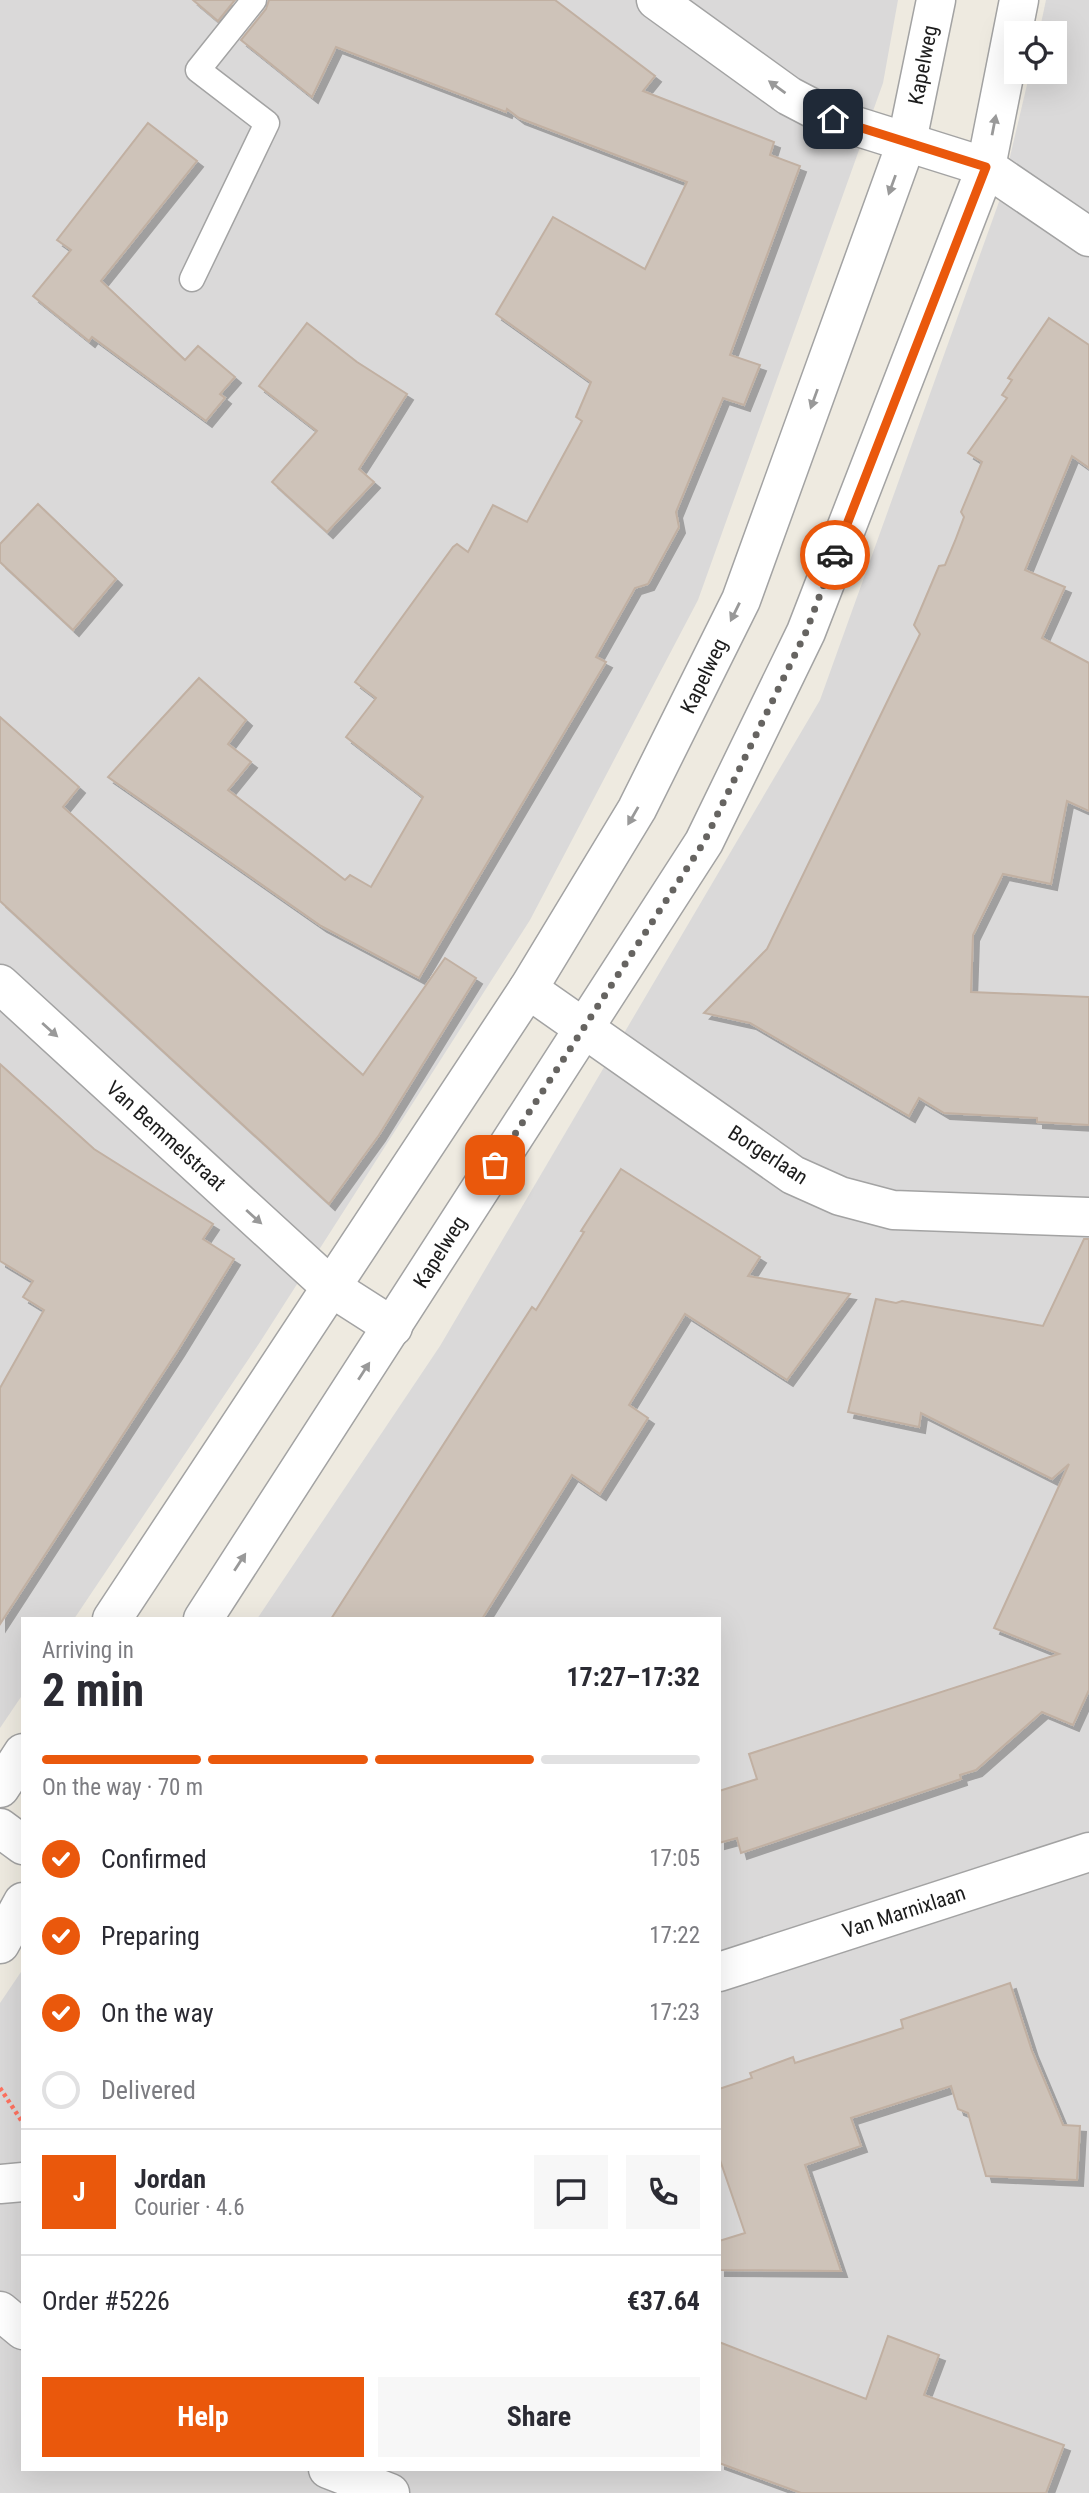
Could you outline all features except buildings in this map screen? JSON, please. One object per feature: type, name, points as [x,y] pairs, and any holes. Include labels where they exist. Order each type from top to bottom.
[{"type":"street","points":[[656,0],[789,96],[833,119],[986,167],[1089,237]]},
{"type":"street","name":"Kapelweg","points":[[113,1617],[528,989],[637,809],[741,600],[907,141],[936,0]]},
{"type":"street","name":"Kapelweg","points":[[204,1617],[704,842],[806,632],[986,167],[1019,0]]},
{"type":"street","name":"Van Bemmelstraat","points":[[0,984],[332,1288]]},
{"type":"street","name":"Borgerlaan","points":[[528,989],[793,1175],[840,1196],[893,1210],[1089,1217]]},
{"type":"street","points":[[332,1288],[393,1327]]},
{"type":"street","points":[[0,1788],[21,1756]]},
{"type":"street","points":[[0,1828],[21,1844]]},
{"type":"street","name":"Van Marnixlaan","points":[[721,1971],[1089,1852]]},
{"type":"street","points":[[0,1944],[21,1906]]},
{"type":"street","points":[[0,2185],[21,2182]]},
{"type":"street","points":[[0,2311],[21,2328]]},
{"type":"street","points":[[333,2471],[390,2493]]},
{"type":"lane","points":[[192,279],[267,123],[198,70],[254,0]]},
{"type":"path","points":[[0,2088],[21,2120]]},
{"type":"shaded area","points":[[0,0],[898,0],[883,83],[698,600],[530,920],[260,1342],[75,1617],[21,1617],[21,1697],[0,1728]]},
{"type":"shaded area","points":[[1046,0],[1089,0],[1089,2493],[0,2493],[0,2003],[21,1972],[21,2471],[721,2471],[721,1617],[258,1617],[440,1346],[820,700],[1000,199],[1027,84],[1067,84],[1067,21],[1042,21]]},
{"type":"way so far","points":[[495,1165],[704,842],[806,632],[835,555]]},
{"type":"route","points":[[833,119],[986,167],[835,555]]}]
